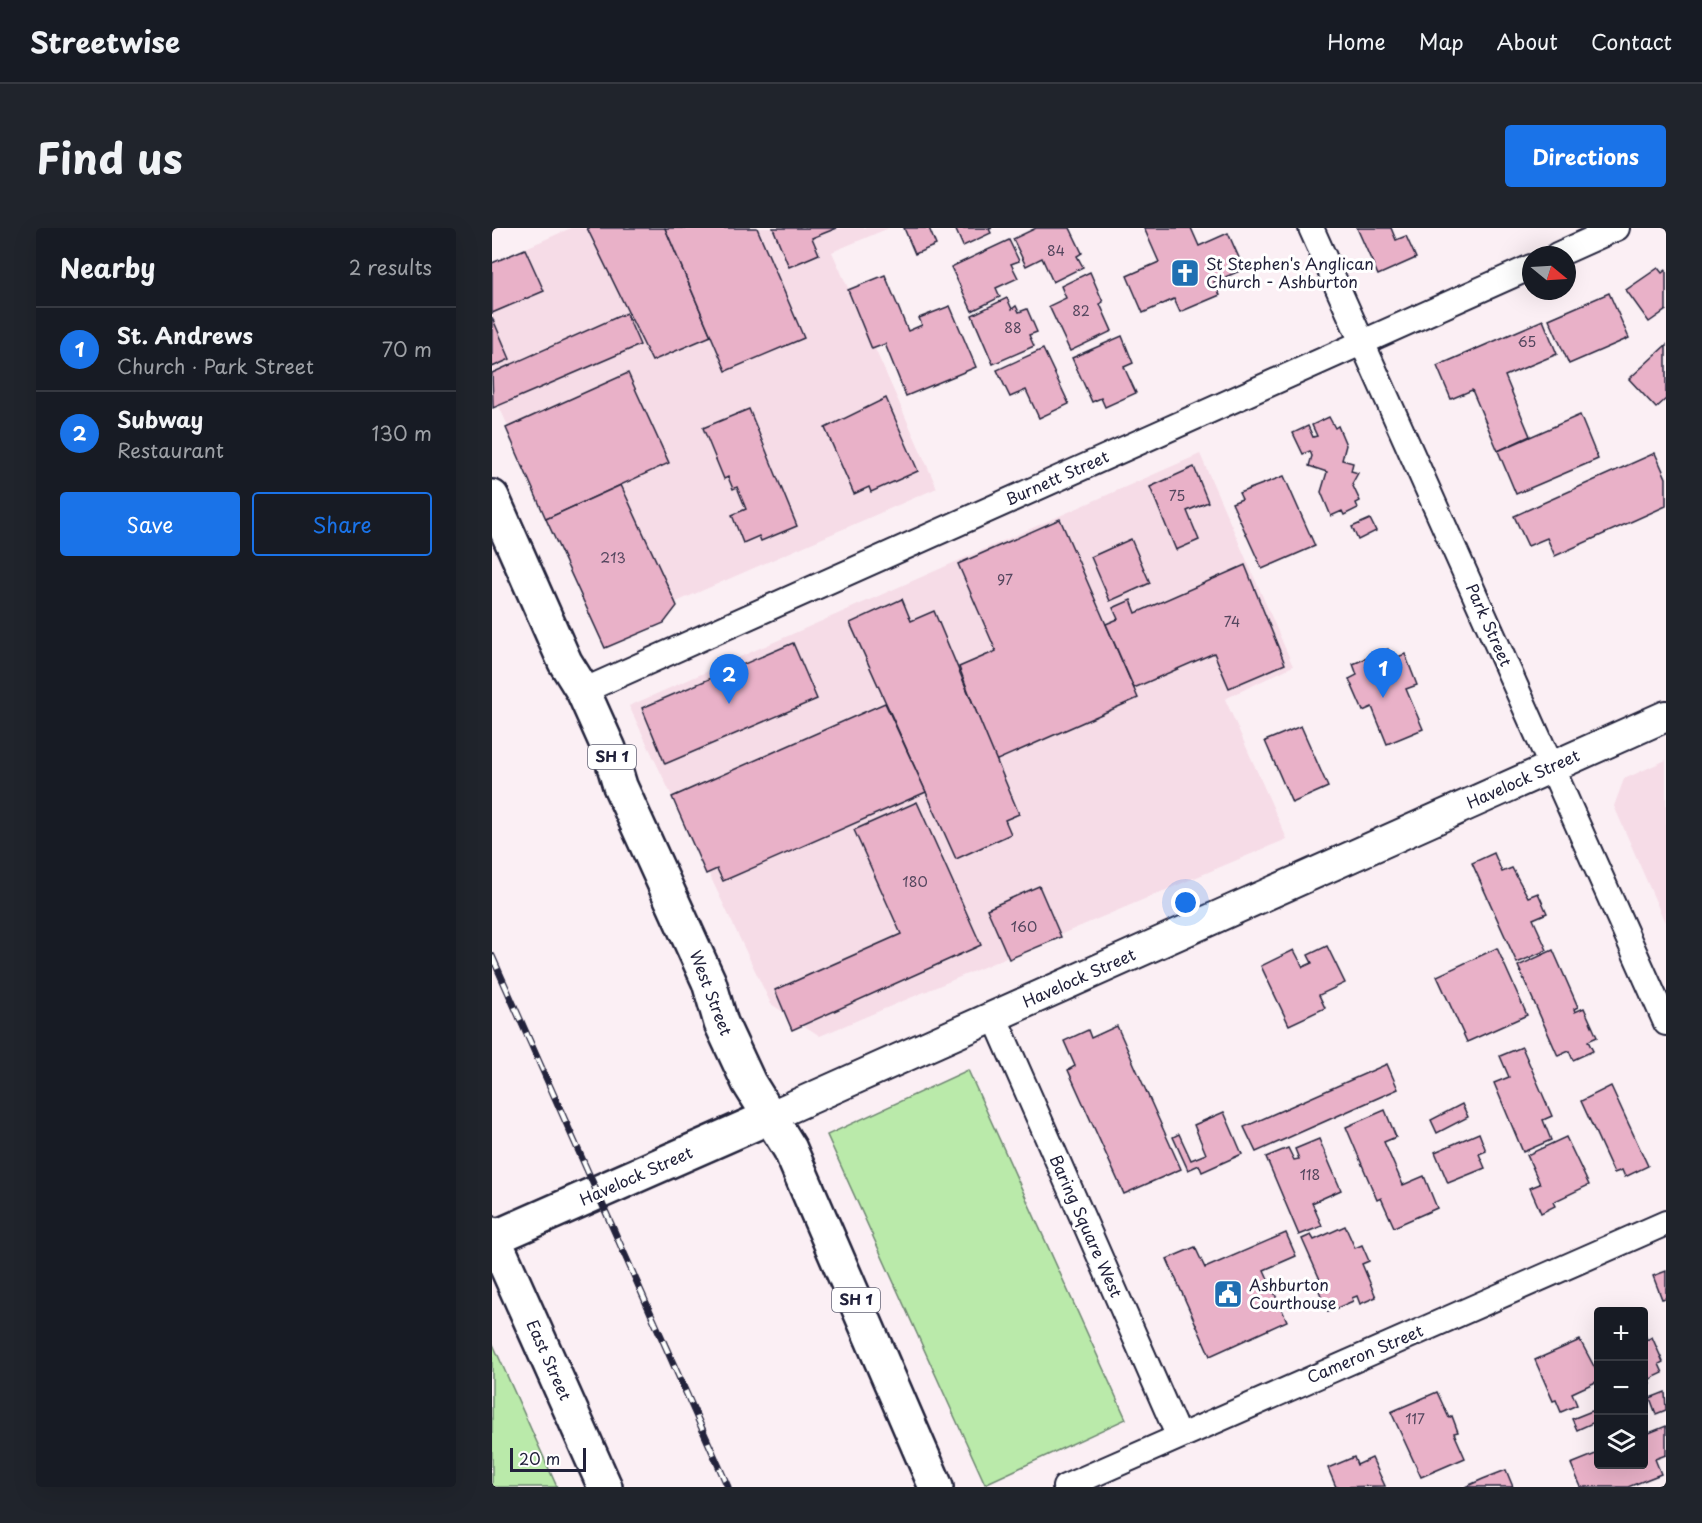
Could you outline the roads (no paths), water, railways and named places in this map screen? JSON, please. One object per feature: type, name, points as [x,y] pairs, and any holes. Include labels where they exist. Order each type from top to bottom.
[{"type":"main road","name":"West Street","points":[[492,497],[565,662],[583,691],[609,749],[620,786],[709,982],[721,1023],[748,1083],[790,1149],[936,1487]]},
{"type":"main road","name":"Havelock Street","points":[[493,1237],[769,1117]]},
{"type":"main road","name":"East Street","points":[[493,1237],[605,1487]]},
{"type":"street","name":"Park Street","points":[[1311,228],[1666,1023]]},
{"type":"street","points":[[1576,246],[1617,228]]},
{"type":"street","name":"Burnett Street","points":[[583,691],[1522,271]]},
{"type":"street","name":"Havelock Street","points":[[769,1117],[1666,716]]},
{"type":"street","name":"Baring Square West","points":[[994,1016],[1178,1435]]},
{"type":"street","name":"Cameron Street","points":[[1065,1487],[1178,1435],[1666,1223]]},
{"type":"railway","points":[[492,956],[728,1487]]},
{"type":"place","name":"St Stephen's Anglican Church - Ashburton","points":[[1185,273]]},
{"type":"place","name":"St. Andrews","points":[[1383,698]]},
{"type":"place","name":"Subway","points":[[729,704]]},
{"type":"place","name":"Ashburton Courthouse","points":[[1228,1294]]}]
